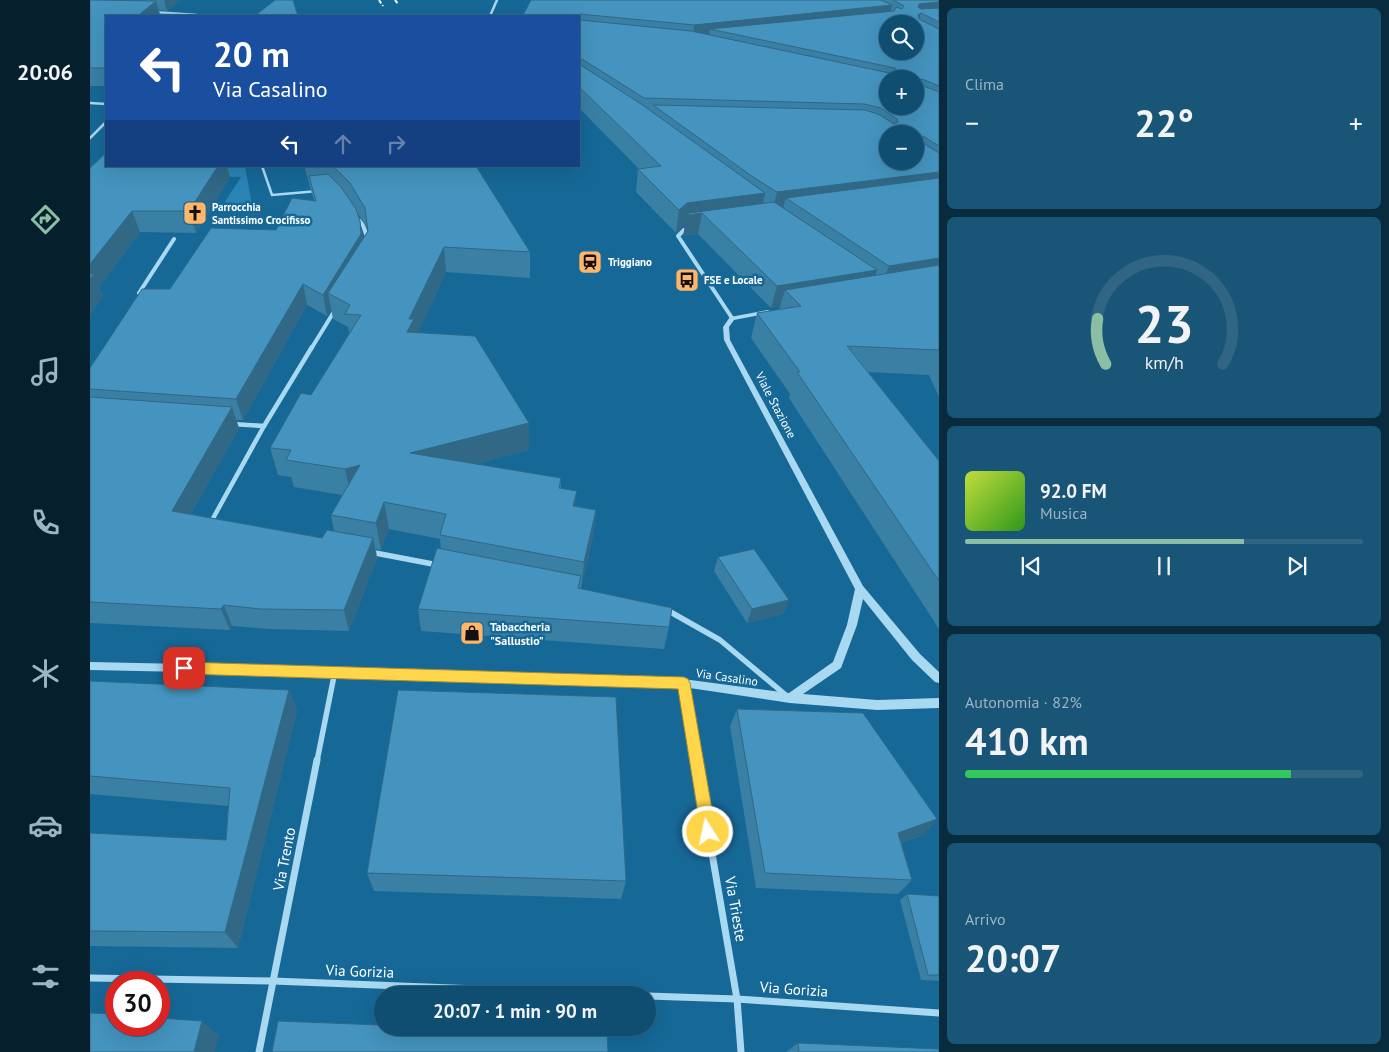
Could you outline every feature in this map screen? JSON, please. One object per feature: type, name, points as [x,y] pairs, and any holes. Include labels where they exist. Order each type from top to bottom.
[{"type":"street","points":[[490,15],[497,0]]},
{"type":"street","points":[[151,12],[197,15]]},
{"type":"street","points":[[90,103],[105,104]]},
{"type":"street","points":[[90,138],[105,123]]},
{"type":"street","points":[[262,167],[272,195],[324,190]]},
{"type":"street","points":[[354,213],[363,225],[368,242]]},
{"type":"street","points":[[693,229],[684,230],[678,236],[732,318],[781,310]]},
{"type":"street","points":[[137,296],[174,239]]},
{"type":"street","points":[[219,527],[210,525],[264,426],[337,307]]},
{"type":"street","name":"Viale Stazione","points":[[732,318],[726,327],[727,340],[860,589],[916,658],[939,679]]},
{"type":"street","points":[[226,423],[264,426]]},
{"type":"street","points":[[366,551],[445,567]]},
{"type":"street","points":[[660,609],[670,611],[720,640],[790,698],[837,665],[852,625],[860,589]]},
{"type":"street","name":"Via Casalino","points":[[90,666],[335,671],[684,683],[790,698],[877,705],[939,703]]},
{"type":"street","name":"Via Trento","points":[[259,1052],[335,671]]},
{"type":"street","name":"Via Trieste","points":[[684,683],[737,999],[741,1052]]},
{"type":"street","name":"Via Gorizia","points":[[90,978],[273,981],[400,986]]},
{"type":"street","name":"Via Gorizia","points":[[656,996],[737,999],[939,1013]]},
{"type":"shaded area","points":[[105,153],[105,167],[245,167],[253,211],[219,211],[241,177],[181,176],[90,169]]},
{"type":"building","points":[[90,0],[156,1],[140,14],[256,15],[105,15],[105,68],[90,68]]},
{"type":"building","points":[[275,0],[293,0],[298,15],[256,15]]},
{"type":"building","points":[[531,0],[881,0],[892,5],[694,25],[580,14],[523,15]]},
{"type":"building","points":[[893,0],[939,0],[939,2],[919,4],[918,7],[921,9],[939,8],[939,22],[921,13],[918,15],[879,15],[879,60],[924,60],[924,22],[939,29],[939,86],[924,80],[924,70],[896,70],[895,68],[710,29],[894,11],[896,7],[902,9],[904,6]]},
{"type":"building","points":[[580,20],[691,31],[879,71],[879,108],[865,104],[644,98],[580,59]]},
{"type":"building","points":[[580,65],[641,104],[765,193],[687,203],[679,210],[638,169],[661,166],[580,88]]},
{"type":"building","points":[[924,86],[939,92],[939,146],[924,137],[924,125],[879,125],[879,170],[924,170],[924,144],[939,153],[939,172],[777,192],[753,177],[653,105],[865,110],[878,114],[894,124],[898,122],[891,115],[924,115]]},
{"type":"building","points":[[105,154],[105,167],[217,167],[189,211],[132,211],[90,264],[90,168]]},
{"type":"building","points":[[334,167],[477,167],[530,252],[444,247],[409,319],[414,319],[407,332],[475,336],[529,423],[410,453],[561,478],[559,488],[577,491],[573,506],[596,510],[584,562],[440,535],[446,514],[384,502],[376,523],[331,515],[360,465],[345,469],[286,460],[291,450],[270,448],[301,393],[311,395],[361,315],[345,314],[350,305],[328,293],[368,231],[365,208],[350,183]]},
{"type":"building","points":[[328,174],[341,187],[356,209],[360,221],[361,234],[323,295],[303,284],[236,399],[90,389],[90,368],[142,289],[170,289],[211,228],[276,230],[292,198],[316,201],[309,176]]},
{"type":"building","points":[[939,178],[939,258],[889,266],[786,198]]},
{"type":"building","points":[[774,202],[877,270],[777,286],[702,213],[687,215],[689,213]]},
{"type":"building","points":[[939,265],[939,350],[847,346],[939,461],[939,581],[797,372],[800,372],[757,313],[801,306],[785,290]]},
{"type":"building","points":[[90,397],[232,407],[172,511],[322,538],[327,530],[373,538],[344,610],[260,609],[224,605],[221,609],[90,602]]},
{"type":"building","points":[[437,548],[581,576],[578,588],[672,608],[669,627],[418,609]]},
{"type":"building","points":[[754,549],[789,600],[752,609],[718,557]]},
{"type":"building","points":[[90,681],[289,690],[225,932],[90,931],[90,833],[226,840],[230,788],[90,776]]},
{"type":"building","points":[[398,690],[616,697],[626,881],[367,873]]},
{"type":"building","points":[[737,709],[863,713],[937,819],[898,833],[912,880],[765,873]]},
{"type":"building","points":[[907,894],[939,896],[939,975],[928,975]]},
{"type":"building","points":[[90,1013],[105,1014],[105,1036],[170,1036],[170,1019],[202,1021],[194,1052],[90,1052]]},
{"type":"building","points":[[278,1021],[374,1025],[374,1036],[607,1036],[608,1052],[272,1052]]},
{"type":"building","points":[[798,1043],[939,1049],[939,1052],[799,1052]]},
{"type":"railway","points":[[379,0],[383,6]]},
{"type":"railway","points":[[395,0],[398,4]]},
{"type":"place","name":"Parrocchia Santissimo Crocifisso","points":[[195,213]]},
{"type":"place","name":"Triggiano","points":[[590,262]]},
{"type":"place","name":"FSE e Locale","points":[[687,280]]},
{"type":"place","name":"Tabaccheria \"Sallustio\"","points":[[472,633]]},
{"type":"route","points":[[184,668],[335,671],[684,683],[708,832]]}]
